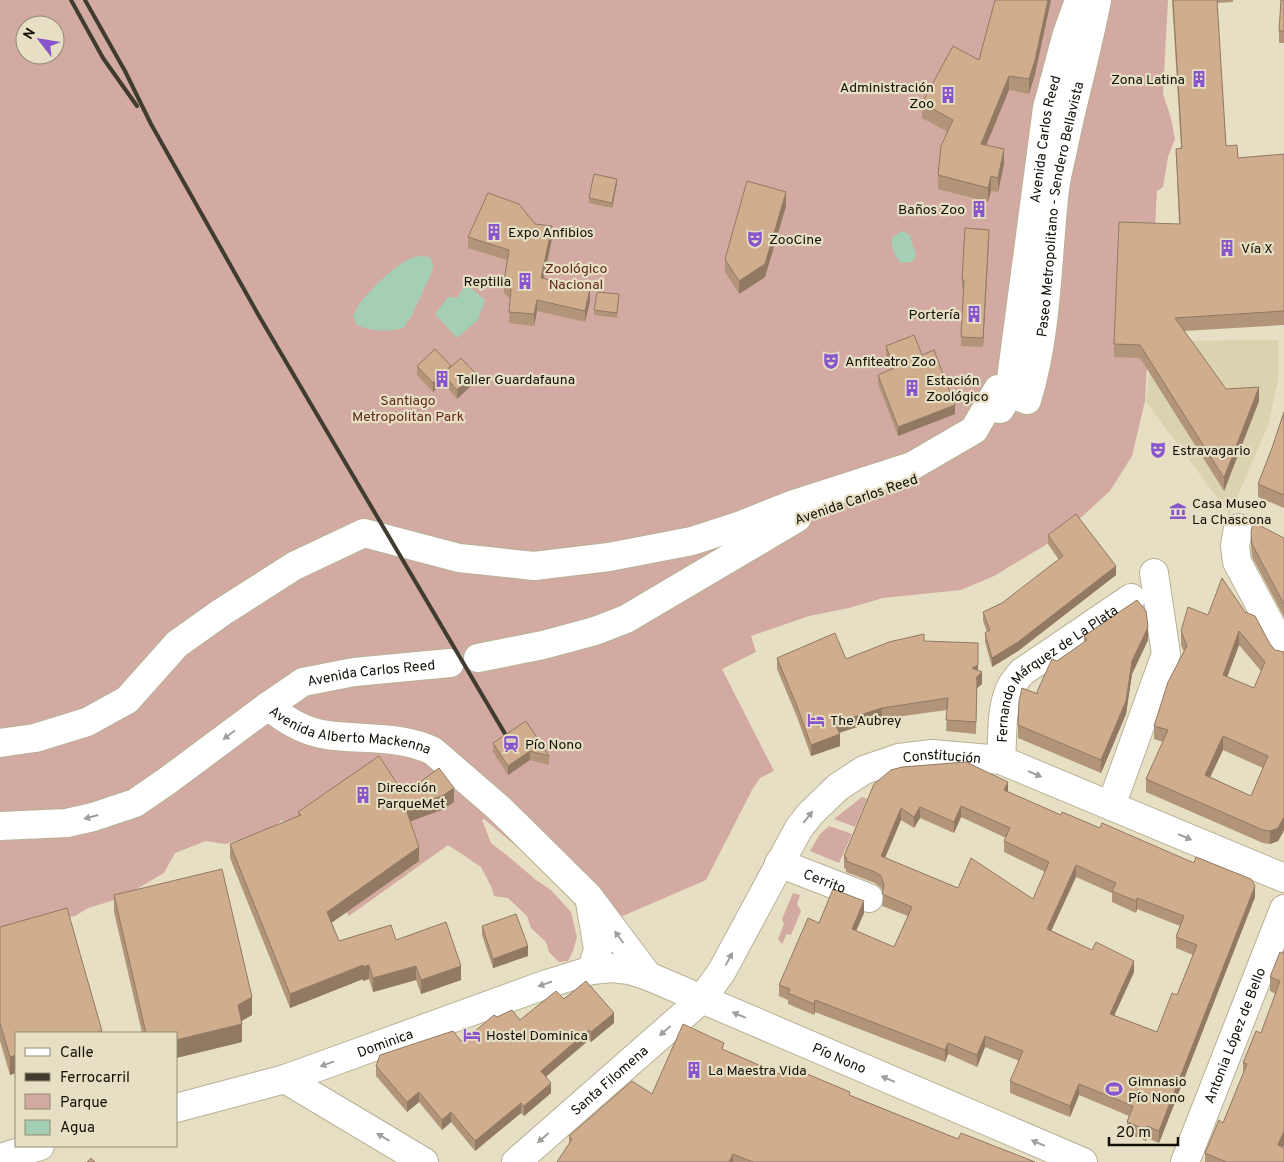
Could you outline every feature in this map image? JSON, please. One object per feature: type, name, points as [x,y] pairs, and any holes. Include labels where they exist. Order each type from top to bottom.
[{"type":"street","name":"Avenida Carlos Reed","points":[[478,658],[543,645],[596,631],[626,619],[793,520],[906,483],[948,463],[983,437],[1004,392],[1047,108],[1066,37],[1080,0]]},
{"type":"street","name":"Paseo Metropolitano - Sendero Bellavista","points":[[1004,392],[1027,400],[1033,380],[1048,270],[1055,188],[1097,0]]},
{"type":"street","points":[[0,743],[35,738],[87,722],[127,700],[177,644],[222,612],[294,566],[364,533],[459,558],[534,566],[608,557],[692,541],[741,525],[794,504],[912,466],[974,430],[1004,392]]},
{"type":"street","points":[[1238,528],[1235,546],[1237,562],[1284,650]]},
{"type":"street","points":[[1111,806],[1166,654],[1154,573]]},
{"type":"street","name":"Fernando Márquez de La Plata","points":[[1001,760],[1005,711],[1009,694],[1012,685],[1022,672],[1130,598]]},
{"type":"street","name":"Avenida Carlos Reed","points":[[268,706],[303,682],[354,672],[450,663]]},
{"type":"street","name":"Avenida Alberto Mackenna","points":[[0,826],[66,823],[93,817],[135,803],[167,782],[268,706],[285,720],[325,735],[399,741],[424,746],[433,751],[500,809],[588,896],[648,976]]},
{"type":"street","name":"Constitución","points":[[702,999],[722,971],[779,863],[810,814],[838,787],[864,770],[899,758],[932,754],[1001,760],[1284,878]]},
{"type":"street","name":"Cerrito","points":[[779,863],[869,898]]},
{"type":"street","points":[[588,896],[598,949],[592,970]]},
{"type":"street","name":"Antonia López de Bello","points":[[1185,1162],[1284,909]]},
{"type":"street","name":"Pío Nono","points":[[592,970],[612,968],[629,970],[648,976],[1082,1162]]},
{"type":"street","name":"Dominica","points":[[178,1107],[285,1079],[547,984],[592,970]]},
{"type":"street","name":"Santa Filomena","points":[[516,1162],[702,999]]},
{"type":"street","points":[[285,1079],[424,1162]]},
{"type":"street","points":[[0,1158],[37,1147]]},
{"type":"street","points":[[37,1162],[39,1156],[48,1147]]},
{"type":"shaded area","points":[[1279,340],[1278,381],[1268,426],[1229,516],[1146,402],[1152,346],[1158,341]]},
{"type":"green space","name":"Santiago Metropolitan Park","points":[[0,0],[1168,0],[1163,94],[1171,118],[1175,139],[1168,157],[1163,187],[1157,191],[1145,401],[1132,456],[1110,491],[1076,522],[1047,544],[994,576],[961,590],[883,598],[849,608],[809,616],[751,636],[756,652],[722,669],[774,771],[760,778],[752,790],[706,880],[618,918],[581,901],[484,819],[482,820],[491,843],[551,890],[571,912],[577,937],[568,961],[559,962],[549,952],[546,942],[531,928],[527,916],[508,898],[494,896],[481,867],[448,845],[349,916],[282,820],[270,830],[225,844],[206,841],[175,853],[164,873],[121,898],[88,908],[75,916],[0,931]]},
{"type":"green space","points":[[862,797],[867,799],[855,827],[834,819]]},
{"type":"green space","points":[[829,826],[852,834],[839,863],[810,851],[820,834]]},
{"type":"green space","points":[[793,893],[800,895],[797,904],[801,911],[791,935],[787,934],[782,944],[778,939],[784,924],[782,919]]},
{"type":"water","points":[[902,231],[910,235],[916,256],[912,262],[900,263],[894,253],[891,240]]},
{"type":"water","points":[[419,256],[430,257],[433,265],[432,272],[411,317],[403,328],[380,331],[357,325],[353,316],[358,305],[366,296],[396,267]]},
{"type":"water","points":[[466,284],[485,300],[478,320],[457,338],[435,314],[448,297],[457,298]]},
{"type":"building","points":[[995,0],[1048,0],[1029,79],[1009,76],[981,144],[1004,149],[998,178],[991,176],[988,188],[938,175],[941,146],[953,120],[922,103],[953,46],[979,60]]},
{"type":"building","points":[[1173,0],[1217,0],[1226,146],[1237,145],[1238,158],[1284,154],[1284,311],[1175,318],[1226,389],[1259,387],[1224,478],[1140,345],[1114,344],[1119,222],[1180,224],[1176,149],[1182,148]]},
{"type":"building","points":[[1281,0],[1284,0],[1284,31],[1279,31]]},
{"type":"building","points":[[594,174],[617,179],[612,203],[589,198]]},
{"type":"building","name":"ZooCine","points":[[747,181],[786,192],[765,264],[739,281],[725,259]]},
{"type":"building","points":[[488,193],[519,204],[535,224],[552,226],[541,278],[590,289],[585,311],[537,300],[534,314],[509,312],[511,289],[504,281],[509,250],[468,237]]},
{"type":"building","points":[[965,228],[989,230],[983,338],[961,337]]},
{"type":"building","points":[[597,292],[619,294],[617,313],[594,310]]},
{"type":"building","name":"Estación Zoológico","points":[[914,335],[922,355],[934,350],[955,405],[898,427],[878,375],[894,368],[886,346]]},
{"type":"building","points":[[435,349],[451,366],[433,383],[417,366]]},
{"type":"building","points":[[461,358],[475,373],[457,390],[443,374]]},
{"type":"building","points":[[1284,412],[1284,495],[1258,484]]},
{"type":"building","points":[[1076,514],[1116,566],[1018,642],[992,658],[985,633],[990,630],[983,612],[1002,603],[1063,556],[1048,535]]},
{"type":"building","points":[[1253,522],[1284,538],[1284,604],[1252,544]]},
{"type":"building","points":[[1222,578],[1245,612],[1255,616],[1275,650],[1284,652],[1284,817],[1278,828],[1270,831],[1263,830],[1146,779],[1168,730],[1154,726],[1168,682],[1187,646],[1181,631],[1188,607],[1208,615]],"holes":[[[1239,631],[1265,662],[1254,688],[1223,675]],[[1223,736],[1268,756],[1251,796],[1205,775]]]},
{"type":"building","points":[[1137,600],[1146,611],[1148,627],[1132,661],[1126,701],[1101,760],[1018,725],[1019,701],[1022,688],[1038,694],[1037,692],[1052,659],[1057,661],[1087,640],[1084,636]]},
{"type":"building","points":[[835,633],[846,659],[889,642],[924,634],[924,641],[978,643],[978,665],[972,668],[982,672],[976,678],[976,722],[946,720],[948,698],[882,708],[835,723],[840,734],[811,745],[777,658]]},
{"type":"building","points":[[526,721],[549,756],[530,751],[508,766],[493,743]]},
{"type":"building","points":[[379,756],[404,794],[439,768],[454,788],[444,795],[406,809],[419,847],[327,912],[339,941],[391,925],[396,940],[446,922],[461,966],[421,980],[416,966],[373,978],[369,965],[363,967],[363,965],[290,994],[230,844],[301,815],[298,812]]},
{"type":"building","points":[[966,762],[1008,782],[1004,790],[1061,815],[1062,812],[1100,828],[1102,823],[1194,863],[1196,857],[1251,879],[1255,886],[1159,1131],[1147,1126],[1146,1130],[1127,1122],[1133,1106],[1079,1084],[1070,1106],[1010,1081],[1023,1051],[985,1036],[977,1055],[948,1043],[945,1050],[815,1000],[814,1004],[788,993],[790,989],[779,985],[808,918],[819,923],[833,889],[864,901],[852,929],[894,947],[912,907],[882,894],[884,885],[881,876],[846,861],[847,858],[844,856],[874,784],[891,770],[902,767]],"holes":[[[961,806],[1010,828],[1004,841],[1049,862],[1033,899],[971,858],[958,888],[881,856],[901,808],[914,817],[920,807],[954,822]],[[1076,865],[1116,883],[1112,891],[1136,901],[1137,898],[1184,916],[1176,937],[1197,945],[1177,995],[1172,993],[1157,1032],[1110,1014],[1134,961],[1096,942],[1092,950],[1047,929]]]},
{"type":"building","points":[[222,869],[252,997],[238,1005],[242,1024],[178,1040],[178,1032],[146,1032],[114,895]]},
{"type":"building","points":[[67,908],[102,1031],[15,1032],[15,1055],[10,1057],[0,1023],[0,927]]},
{"type":"building","points":[[516,914],[528,946],[493,959],[482,926]]},
{"type":"building","points":[[1284,951],[1284,1131],[1278,1145],[1284,1148],[1284,1162],[1226,1162],[1205,1153],[1219,1120],[1223,1123],[1247,1064],[1243,1063],[1256,1031],[1261,1033],[1280,981],[1270,977],[1280,952],[1283,954]]},
{"type":"building","points":[[586,981],[614,1013],[591,1032],[589,1030],[541,1071],[551,1083],[524,1106],[521,1103],[475,1141],[451,1112],[442,1120],[419,1092],[407,1102],[376,1066],[380,1055],[453,1031],[462,1042],[494,1015],[497,1017],[512,1010],[520,1020],[556,991],[564,999]]},
{"type":"building","points":[[683,1024],[724,1043],[722,1049],[782,1075],[786,1065],[850,1092],[849,1095],[958,1139],[961,1133],[1035,1162],[753,1162],[733,1154],[729,1162],[557,1162],[572,1139],[569,1136],[632,1081],[652,1094]]},
{"type":"building","points":[[91,1158],[95,1162],[87,1162]]},
{"type":"railway","points":[[71,0],[103,58],[137,106]]},
{"type":"railway","points":[[85,0],[125,71],[151,124],[259,316],[511,744]]},
{"type":"place","name":"Zona Latina","points":[[1199,79]]},
{"type":"place","name":"Administración Zoo","points":[[948,95]]},
{"type":"place","name":"Baños Zoo","points":[[979,209]]},
{"type":"place","name":"Expo Anfibios","points":[[494,232]]},
{"type":"place","name":"ZooCine","points":[[755,239]]},
{"type":"place","name":"Vía X","points":[[1227,248]]},
{"type":"place","name":"Reptilia","points":[[525,281]]},
{"type":"place","name":"Portería","points":[[974,314]]},
{"type":"place","name":"Anfiteatro Zoo","points":[[831,361]]},
{"type":"place","name":"Taller Guardafauna","points":[[442,379]]},
{"type":"place","name":"Estación Zoológico","points":[[912,388]]},
{"type":"place","name":"Estravagario","points":[[1158,450]]},
{"type":"place","name":"Casa Museo La Chascona","points":[[1178,511]]},
{"type":"place","name":"The Aubrey","points":[[816,720]]},
{"type":"place","name":"Pío Nono","points":[[511,744]]},
{"type":"place","name":"Dirección ParqueMet","points":[[363,795]]},
{"type":"place","name":"Hostel Dominica","points":[[472,1035]]},
{"type":"place","name":"La Maestra Vida","points":[[694,1070]]},
{"type":"place","name":"Gimnasio Pío Nono","points":[[1114,1089]]},
{"type":"park label","name":"Zoológico Nacional","points":[[576,276]]}]
